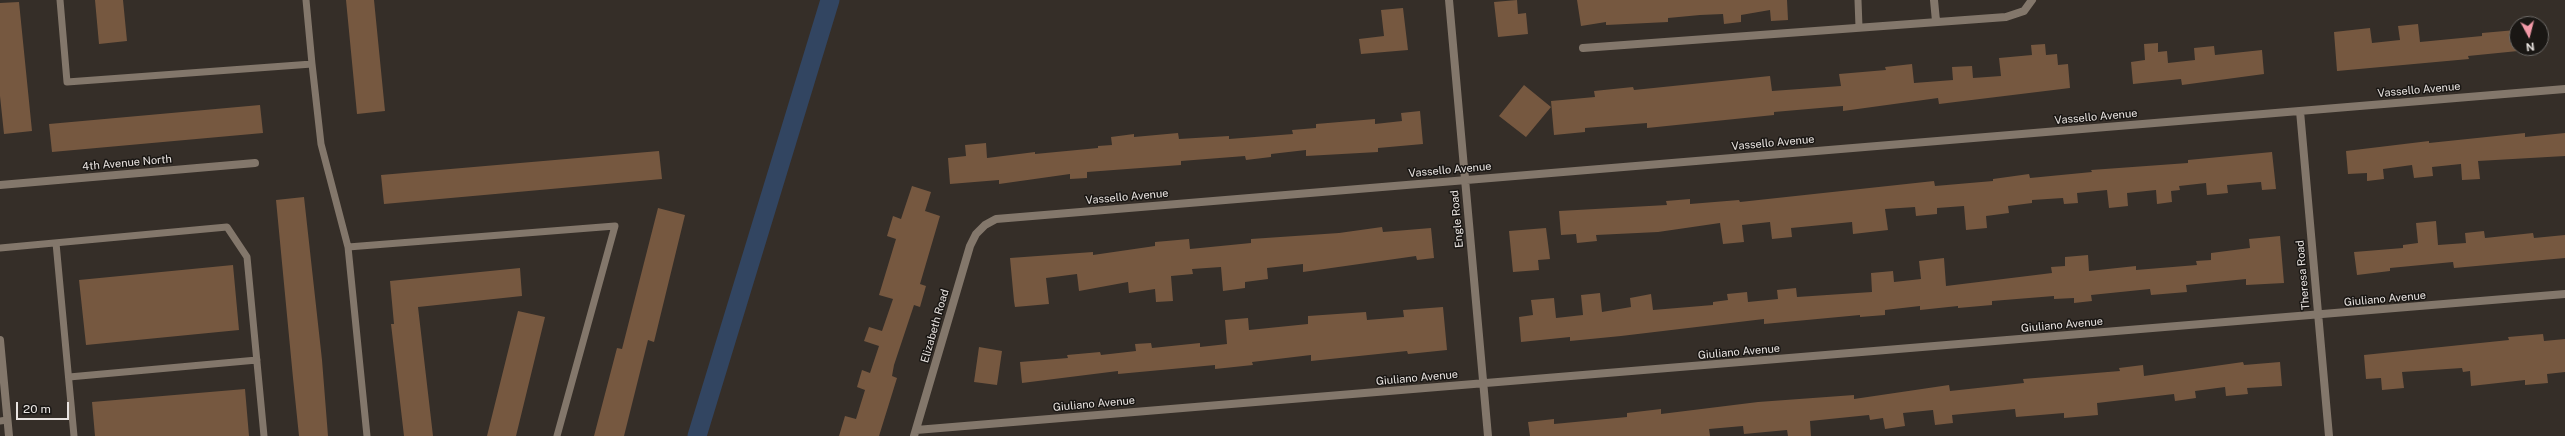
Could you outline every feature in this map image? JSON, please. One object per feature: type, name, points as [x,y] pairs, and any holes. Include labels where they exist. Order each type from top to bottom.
[{"type":"street","name":"Engle Road","points":[[1449,0],[1488,436]]},
{"type":"street","points":[[1934,0],[1936,21]]},
{"type":"street","points":[[1583,48],[1936,21],[2006,18],[2024,11],[2032,0]]},
{"type":"street","name":"Vassello Avenue","points":[[984,225],[996,219],[2565,89]]},
{"type":"street","name":"Theresa Road","points":[[2300,111],[2329,436]]},
{"type":"street","name":"4th Avenue North","points":[[0,185],[255,163]]},
{"type":"street","name":"Elizabeth Road","points":[[915,433],[970,246],[976,234],[984,225]]},
{"type":"street","name":"Giuliano Avenue","points":[[915,433],[2565,294]]},
{"type":"street","points":[[0,340],[4,420],[9,436]]},
{"type":"lane","points":[[60,0],[67,82],[312,64]]},
{"type":"lane","points":[[306,0],[321,144],[348,247],[367,436]]},
{"type":"lane","points":[[1858,0],[1859,27]]},
{"type":"lane","points":[[348,247],[615,226],[557,436]]},
{"type":"lane","points":[[0,248],[227,227],[247,257],[264,436]]},
{"type":"lane","points":[[56,243],[74,436]]},
{"type":"lane","points":[[69,377],[256,360]]},
{"type":"building","points":[[95,0],[123,0],[127,41],[99,44]]},
{"type":"building","points":[[346,0],[374,0],[385,111],[357,114]]},
{"type":"building","points":[[1517,0],[1518,14],[1526,13],[1528,34],[1498,37],[1494,2]]},
{"type":"building","points":[[1577,0],[1787,0],[1788,20],[1771,21],[1770,10],[1741,15],[1741,22],[1724,24],[1723,14],[1668,18],[1668,22],[1606,25],[1606,22],[1581,26]]},
{"type":"building","points":[[19,2],[32,131],[4,134],[0,96],[0,3]]},
{"type":"building","points":[[1403,8],[1408,50],[1361,54],[1359,39],[1384,36],[1381,10]]},
{"type":"building","points":[[2418,24],[2420,42],[2482,36],[2482,33],[2509,31],[2509,52],[2468,56],[2469,59],[2337,71],[2334,32],[2370,28],[2372,43],[2400,40],[2398,26]]},
{"type":"building","points":[[2158,43],[2158,52],[2167,51],[2168,63],[2195,60],[2194,48],[2214,46],[2215,55],[2262,50],[2264,74],[2182,85],[2181,79],[2133,84],[2131,62],[2145,60],[2144,44]]},
{"type":"building","points":[[2045,44],[2046,55],[2057,54],[2058,65],[2068,64],[2070,88],[1939,104],[1938,98],[1843,111],[1843,106],[1774,112],[1774,115],[1647,128],[1647,123],[1585,128],[1585,132],[1554,135],[1551,101],[1595,97],[1594,91],[1633,87],[1634,90],[1770,76],[1772,91],[1841,86],[1839,74],[1886,70],[1885,67],[1912,64],[1914,83],[1953,80],[1952,67],[1972,66],[1973,78],[2001,76],[1999,58],[2032,55],[2031,45]]},
{"type":"building","points":[[1524,85],[1551,107],[1526,137],[1499,116]]},
{"type":"building","points":[[260,105],[263,133],[52,152],[49,124]]},
{"type":"building","points":[[1420,111],[1423,144],[1378,148],[1378,152],[1306,156],[1306,150],[1271,154],[1271,157],[1246,160],[1245,156],[1181,161],[1181,165],[1087,172],[1087,178],[1070,179],[1070,174],[999,184],[999,180],[950,184],[948,158],[966,156],[965,145],[986,143],[987,158],[1035,152],[1035,154],[1098,148],[1098,146],[1112,145],[1111,137],[1134,134],[1134,137],[1178,133],[1179,139],[1229,136],[1229,139],[1293,134],[1292,130],[1316,128],[1316,124],[1375,119],[1375,124],[1402,121],[1401,113]]},
{"type":"building","points":[[2525,133],[2525,137],[2565,133],[2565,156],[2478,161],[2480,179],[2462,180],[2461,164],[2432,167],[2433,176],[2414,178],[2412,165],[2383,169],[2384,179],[2367,181],[2367,173],[2348,174],[2346,151],[2429,141],[2429,143]]},
{"type":"building","points":[[659,151],[662,179],[384,204],[381,175]]},
{"type":"building","points":[[2272,152],[2276,189],[2262,190],[2261,182],[2227,185],[2228,193],[2207,195],[2206,183],[2179,186],[2180,190],[2171,191],[2172,202],[2157,204],[2156,190],[2127,193],[2128,206],[2109,208],[2107,190],[2077,193],[2078,203],[2064,204],[2063,198],[2032,200],[2032,203],[2008,206],[2009,213],[1986,216],[1987,228],[1966,230],[1964,206],[1937,208],[1937,214],[1916,216],[1915,207],[1885,209],[1888,230],[1853,234],[1852,222],[1791,228],[1792,237],[1772,239],[1770,222],[1742,225],[1744,242],[1723,244],[1720,223],[1658,232],[1596,235],[1597,241],[1577,243],[1576,234],[1561,235],[1559,211],[1667,205],[1666,201],[1690,199],[1690,204],[1739,200],[1740,202],[1934,181],[1935,186],[1993,181],[1993,179],[2029,174],[2030,178],[2092,172],[2091,170],[2188,163],[2188,160]]},
{"type":"building","points":[[912,186],[931,192],[925,211],[940,216],[920,284],[926,286],[920,307],[914,305],[894,365],[892,376],[897,378],[879,436],[839,436],[845,416],[856,419],[865,390],[857,387],[862,370],[870,373],[879,346],[864,341],[869,327],[882,331],[893,299],[879,295],[896,239],[887,236],[893,216],[901,219]]},
{"type":"building","points":[[304,197],[322,360],[328,436],[299,436],[293,378],[276,200]]},
{"type":"building","points":[[658,208],[685,215],[654,342],[648,340],[624,436],[594,436],[617,348],[622,349]]},
{"type":"building","points":[[2436,221],[2438,245],[2466,243],[2465,233],[2484,231],[2485,238],[2533,233],[2534,238],[2565,235],[2565,258],[2454,268],[2453,262],[2390,268],[2390,271],[2357,275],[2354,252],[2403,248],[2403,245],[2418,243],[2416,223]]},
{"type":"building","points":[[1382,227],[1383,232],[1431,228],[1434,258],[1417,260],[1416,256],[1303,272],[1303,264],[1267,268],[1268,279],[1245,282],[1245,288],[1223,291],[1221,267],[1192,269],[1193,274],[1171,276],[1173,301],[1156,302],[1155,289],[1129,293],[1128,282],[1079,291],[1077,274],[1046,278],[1049,304],[1015,307],[1010,258],[1093,252],[1093,255],[1155,246],[1155,242],[1189,239],[1190,249],[1251,243],[1251,239],[1339,233]]},
{"type":"building","points":[[1546,228],[1550,259],[1538,260],[1539,270],[1513,272],[1509,231]]},
{"type":"building","points":[[2280,236],[2284,283],[2246,285],[2246,279],[2186,285],[2187,292],[2151,295],[2150,289],[2091,295],[2092,301],[2074,303],[2074,298],[2054,299],[2054,296],[1992,301],[1992,305],[1958,308],[1958,306],[1920,310],[1920,306],[1885,310],[1885,315],[1860,317],[1860,315],[1764,324],[1764,319],[1570,341],[1570,337],[1521,342],[1519,317],[1533,315],[1531,300],[1554,298],[1556,318],[1583,315],[1581,295],[1600,293],[1602,312],[1631,307],[1630,298],[1651,294],[1653,310],[1713,305],[1713,302],[1728,300],[1727,294],[1747,292],[1748,302],[1778,299],[1777,290],[1796,288],[1797,297],[1872,292],[1871,273],[1893,271],[1894,282],[1921,279],[1919,261],[1944,258],[1946,286],[2052,273],[2051,267],[2065,266],[2065,257],[2088,255],[2089,271],[2136,266],[2136,270],[2197,265],[2196,261],[2211,260],[2211,253],[2250,248],[2249,239]]},
{"type":"building","points":[[233,265],[239,330],[86,345],[79,280]]},
{"type":"building","points":[[520,268],[522,296],[418,307],[433,436],[404,436],[391,324],[394,324],[390,281]]},
{"type":"building","points":[[1443,307],[1447,350],[1408,354],[1407,351],[1311,361],[1311,355],[1252,362],[1253,365],[1215,369],[1215,365],[1118,374],[1118,371],[1022,383],[1020,362],[1068,358],[1067,355],[1100,352],[1101,355],[1136,351],[1135,344],[1151,343],[1152,348],[1200,343],[1200,347],[1227,344],[1225,320],[1248,318],[1249,330],[1308,324],[1308,316],[1366,312],[1367,320],[1404,317],[1403,310]]},
{"type":"building","points":[[518,311],[545,317],[516,436],[487,436]]},
{"type":"building","points":[[2543,334],[2544,341],[2565,339],[2565,372],[2547,374],[2548,383],[2525,385],[2525,380],[2471,386],[2470,371],[2463,372],[2462,368],[2402,372],[2404,388],[2382,390],[2381,378],[2366,379],[2364,355],[2509,340],[2508,337]]},
{"type":"building","points":[[979,347],[1002,351],[997,385],[974,382]]},
{"type":"building","points":[[2243,362],[2244,365],[2280,362],[2282,386],[2247,388],[2248,394],[2226,396],[2225,387],[2195,391],[2196,398],[2175,401],[2174,394],[2097,403],[2098,415],[2064,418],[2064,413],[2016,417],[2015,409],[1952,415],[1953,423],[1935,425],[1933,410],[1903,413],[1905,426],[1885,429],[1883,418],[1870,420],[1869,415],[1810,421],[1811,436],[1788,436],[1787,430],[1744,434],[1743,426],[1709,429],[1710,436],[1530,436],[1528,422],[1554,419],[1554,424],[1627,417],[1627,413],[1661,409],[1661,414],[1758,402],[1854,395],[1854,399],[1949,385],[1950,391],[2024,383],[2023,379],[2120,371],[2119,368],[2143,365],[2144,376]]},
{"type":"building","points":[[245,389],[249,436],[95,436],[92,402]]},
{"type":"waterway","points":[[697,436],[830,0]]}]
